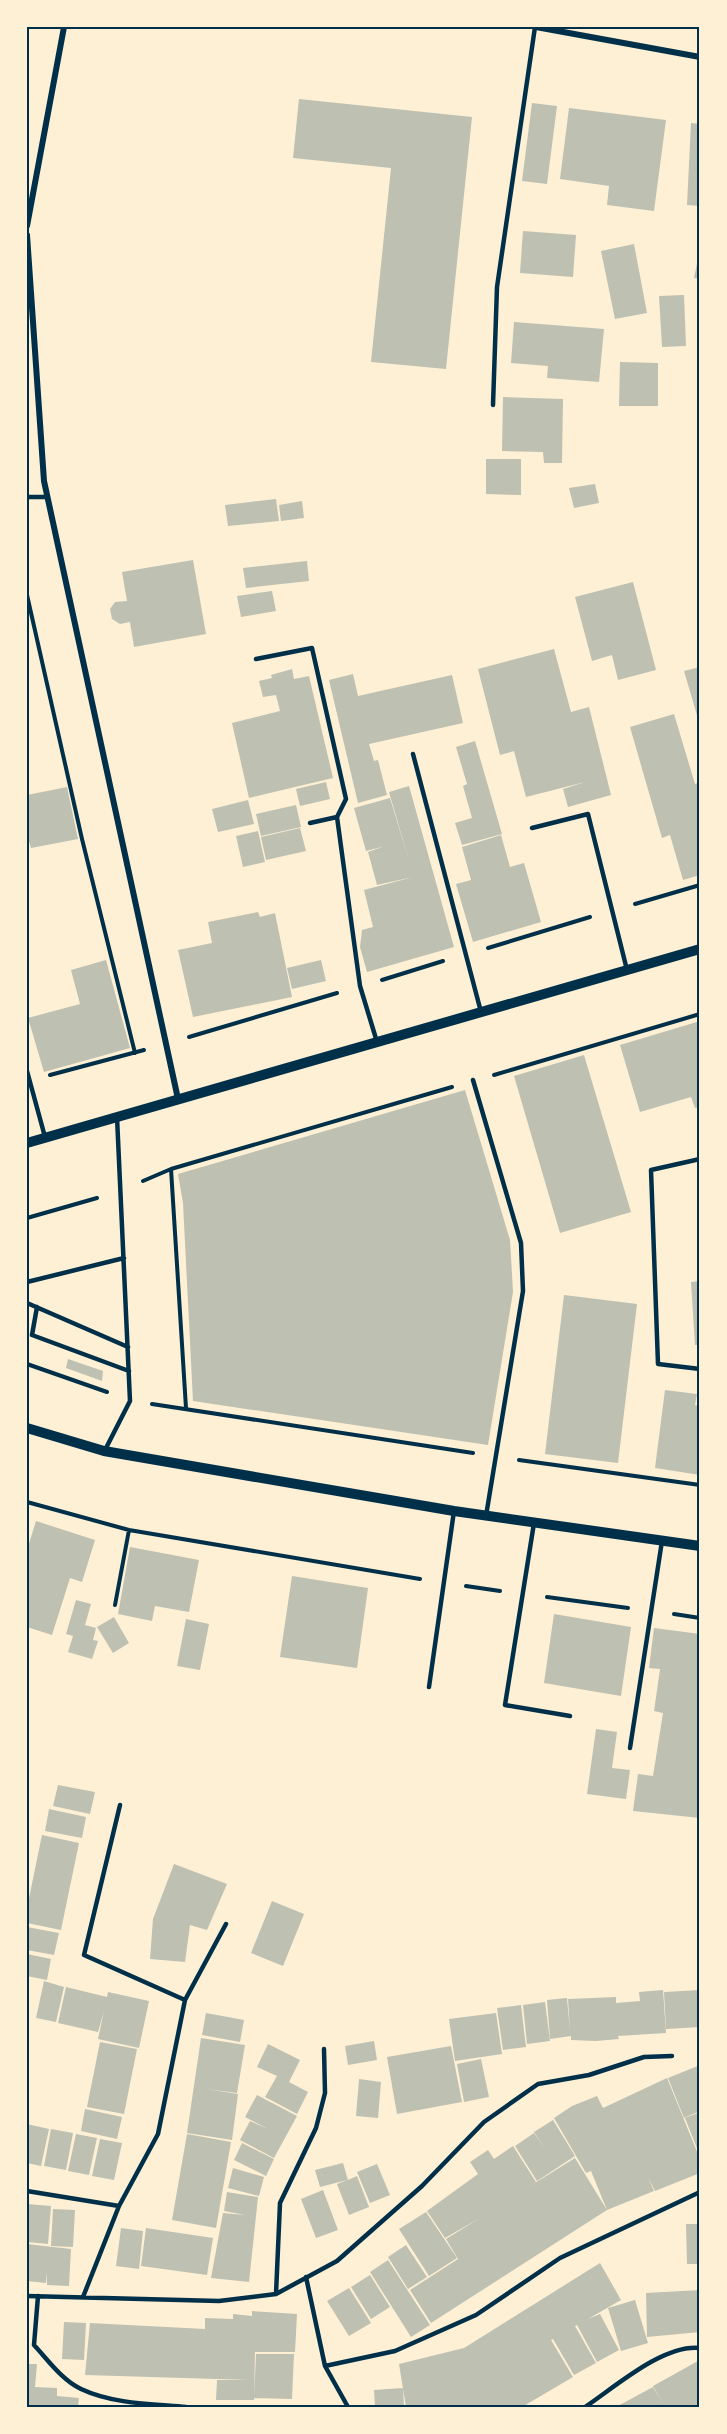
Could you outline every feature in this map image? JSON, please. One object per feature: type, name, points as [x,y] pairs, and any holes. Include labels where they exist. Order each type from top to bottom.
[{"type":"street","points":[[27,226],[64,27]]},
{"type":"street","points":[[535,27],[572,30],[700,57]]},
{"type":"street","points":[[27,235],[44,481],[178,1099]]},
{"type":"street","points":[[27,1143],[700,949]]},
{"type":"street","points":[[27,1428],[104,1451],[454,1512],[700,1546]]},
{"type":"lane","points":[[493,405],[497,287],[535,27]]},
{"type":"lane","points":[[27,338],[34,340]]},
{"type":"lane","points":[[27,497],[47,497]]},
{"type":"lane","points":[[256,659],[312,648],[346,799],[337,817],[360,986],[377,1042]]},
{"type":"lane","points":[[413,754],[481,1012]]},
{"type":"lane","points":[[532,828],[588,814],[627,970]]},
{"type":"lane","points":[[310,823],[337,817]]},
{"type":"lane","points":[[27,1071],[45,1137]]},
{"type":"lane","points":[[474,1080],[521,1243],[524,1291],[486,1516]]},
{"type":"lane","points":[[104,1451],[130,1401],[117,1117]]},
{"type":"lane","points":[[700,1159],[651,1170],[658,1364],[700,1369]]},
{"type":"lane","points":[[27,1282],[124,1258]]},
{"type":"lane","points":[[27,1303],[128,1347]]},
{"type":"lane","points":[[37,1306],[32,1335],[129,1371]]},
{"type":"lane","points":[[429,1687],[454,1512]]},
{"type":"lane","points":[[534,1523],[505,1705],[570,1716]]},
{"type":"lane","points":[[630,1748],[662,1541]]},
{"type":"lane","points":[[120,1805],[84,1955],[185,2000]]},
{"type":"lane","points":[[82,2297],[119,2206],[158,2134],[185,2000],[226,1924]]},
{"type":"lane","points":[[276,2294],[280,2203],[316,2128],[325,2093],[324,2049]]},
{"type":"lane","points":[[27,2296],[219,2301],[276,2294],[337,2261],[422,2186],[484,2122],[538,2084],[589,2075],[644,2057],[672,2056]]},
{"type":"lane","points":[[27,2191],[119,2206]]},
{"type":"lane","points":[[325,2366],[395,2351],[476,2315],[560,2258],[700,2192]]},
{"type":"lane","points":[[306,2277],[325,2366],[348,2407]]},
{"type":"lane","points":[[38,2296],[34,2344],[63,2376],[81,2388],[93,2392],[129,2401],[186,2407]]},
{"type":"lane","points":[[585,2407],[660,2357],[690,2347],[700,2348]]},
{"type":"path","points":[[27,596],[84,850],[135,1053]]},
{"type":"path","points":[[186,1408],[171,1169],[700,1014]]},
{"type":"path","points":[[27,1364],[130,1401],[700,1485]]},
{"type":"path","points":[[27,1502],[129,1530],[290,1559],[444,1583],[700,1618]]},
{"type":"path","points":[[115,1605],[129,1530]]},
{"type":"building","points":[[299,99],[472,117],[446,369],[371,362],[391,168],[293,158]]},
{"type":"building","points":[[532,103],[557,106],[547,184],[522,181]]},
{"type":"building","points":[[569,108],[666,120],[654,211],[607,205],[609,186],[560,179]]},
{"type":"building","points":[[691,123],[700,124],[700,206],[687,205]]},
{"type":"building","points":[[523,231],[576,235],[573,277],[520,273]]},
{"type":"building","points":[[634,244],[647,313],[615,319],[601,251]]},
{"type":"building","points":[[700,254],[700,279],[694,278]]},
{"type":"building","points":[[684,295],[686,346],[662,347],[659,296]]},
{"type":"building","points":[[514,322],[604,329],[599,382],[547,378],[548,366],[511,363]]},
{"type":"building","points":[[620,362],[658,363],[658,406],[619,406]]},
{"type":"building","points":[[503,397],[563,399],[562,463],[544,463],[543,452],[502,451]]},
{"type":"building","points":[[486,459],[521,459],[521,495],[486,494]]},
{"type":"building","points":[[595,484],[599,503],[574,508],[569,488]]},
{"type":"building","points":[[276,499],[279,521],[228,526],[225,505]]},
{"type":"building","points":[[302,501],[304,518],[281,521],[279,505]]},
{"type":"building","points":[[193,560],[206,634],[134,647],[130,622],[120,624],[112,619],[110,609],[115,602],[127,601],[122,572]]},
{"type":"building","points":[[307,561],[309,581],[246,588],[243,568]]},
{"type":"building","points":[[633,582],[656,670],[618,680],[612,655],[592,661],[575,597]]},
{"type":"building","points":[[272,591],[276,611],[241,617],[237,596]]},
{"type":"building","points":[[554,649],[571,712],[589,707],[611,795],[568,807],[563,789],[585,782],[526,797],[514,751],[500,755],[478,669]]},
{"type":"building","points":[[700,667],[700,722],[699,722],[684,671]]},
{"type":"building","points":[[292,669],[294,679],[309,676],[333,778],[249,798],[232,723],[280,711],[276,695],[263,697],[259,681]]},
{"type":"building","points":[[353,674],[358,696],[452,675],[463,723],[369,744],[374,761],[378,760],[387,795],[358,803],[329,680]]},
{"type":"building","points":[[674,714],[695,784],[698,783],[700,788],[700,875],[683,880],[670,835],[662,838],[630,727]]},
{"type":"building","points":[[475,741],[502,834],[462,845],[455,823],[472,818],[463,786],[467,784],[456,747]]},
{"type":"building","points":[[326,782],[330,799],[300,806],[296,789]]},
{"type":"building","points":[[409,786],[454,947],[367,972],[360,947],[362,930],[373,927],[364,890],[413,877],[377,885],[368,852],[382,847],[366,851],[354,808],[390,798],[410,864],[389,792]]},
{"type":"building","points":[[67,787],[78,839],[31,848],[27,834],[27,795]]},
{"type":"building","points":[[248,800],[254,824],[218,832],[212,809]]},
{"type":"building","points":[[296,805],[301,827],[261,836],[256,814]]},
{"type":"building","points":[[300,828],[306,851],[266,860],[261,837]]},
{"type":"building","points":[[258,831],[265,862],[243,867],[236,836]]},
{"type":"building","points":[[501,835],[510,867],[524,863],[541,922],[473,942],[456,884],[471,880],[462,847]]},
{"type":"building","points":[[258,912],[260,917],[275,913],[292,997],[193,1017],[178,950],[212,943],[208,922]]},
{"type":"building","points":[[106,960],[130,1048],[44,1072],[28,1018],[80,1004],[71,970]]},
{"type":"building","points":[[321,960],[326,981],[292,989],[287,968]]},
{"type":"building","points":[[700,1021],[700,1107],[695,1108],[691,1097],[640,1112],[620,1045]]},
{"type":"building","points":[[584,1055],[631,1212],[560,1233],[514,1076]]},
{"type":"building","points":[[465,1090],[510,1240],[513,1292],[488,1445],[193,1401],[183,1203],[178,1174]]},
{"type":"building","points":[[697,1182],[700,1182],[700,1205],[698,1205]]},
{"type":"building","points":[[700,1281],[700,1345],[695,1345],[691,1282]]},
{"type":"building","points":[[564,1295],[637,1304],[618,1463],[545,1454]]},
{"type":"building","points":[[68,1359],[103,1371],[102,1381],[66,1368]]},
{"type":"building","points":[[665,1390],[697,1394],[695,1405],[700,1406],[700,1475],[655,1468]]},
{"type":"building","points":[[36,1521],[95,1540],[82,1582],[70,1578],[52,1635],[27,1627],[27,1550]]},
{"type":"building","points":[[130,1547],[199,1560],[189,1612],[155,1606],[152,1621],[118,1614]]},
{"type":"building","points":[[292,1576],[368,1588],[357,1668],[280,1657]]},
{"type":"building","points":[[76,1600],[91,1604],[85,1625],[96,1628],[93,1640],[98,1641],[92,1659],[68,1652],[73,1636],[66,1634]]},
{"type":"building","points":[[554,1614],[631,1627],[621,1696],[544,1683]]},
{"type":"building","points":[[114,1617],[129,1643],[113,1653],[97,1627]]},
{"type":"building","points":[[186,1619],[209,1624],[200,1670],[177,1666]]},
{"type":"building","points":[[654,1628],[700,1634],[700,1818],[633,1811],[638,1774],[653,1776],[663,1713],[654,1711],[660,1669],[649,1668]]},
{"type":"building","points":[[596,1729],[617,1732],[612,1768],[630,1770],[626,1799],[587,1794]]},
{"type":"building","points":[[58,1785],[95,1792],[90,1814],[53,1806]]},
{"type":"building","points":[[49,1809],[86,1817],[82,1838],[45,1831]]},
{"type":"building","points":[[42,1835],[79,1843],[61,1930],[27,1923],[27,1908]]},
{"type":"building","points":[[174,1864],[227,1884],[207,1930],[190,1925],[185,1962],[150,1959],[153,1919]]},
{"type":"building","points":[[272,1901],[304,1914],[283,1966],[251,1953]]},
{"type":"building","points":[[27,1927],[59,1933],[54,1955],[27,1950]]},
{"type":"building","points":[[27,1954],[51,1959],[47,1980],[27,1976]]},
{"type":"building","points":[[44,1981],[64,1987],[56,2022],[36,2018]]},
{"type":"building","points":[[66,1987],[107,1997],[108,1992],[149,2001],[139,2048],[98,2039],[104,2011],[98,2032],[58,2023]]},
{"type":"building","points":[[663,1990],[666,2033],[618,2036],[619,2039],[596,2041],[571,2040],[571,2036],[550,2039],[547,2000],[567,1998],[570,2032],[568,1999],[616,1997],[616,2003],[640,2001],[639,1992]]},
{"type":"building","points":[[700,1990],[700,2027],[666,2029],[664,1992]]},
{"type":"building","points":[[545,2002],[550,2041],[527,2044],[523,2005]]},
{"type":"building","points":[[521,2005],[526,2047],[503,2050],[497,2008]]},
{"type":"building","points":[[206,2013],[244,2020],[240,2042],[202,2035]]},
{"type":"building","points":[[496,2013],[502,2054],[455,2061],[449,2019]]},
{"type":"building","points":[[201,2038],[245,2045],[237,2093],[206,2089],[238,2094],[232,2140],[187,2133]]},
{"type":"building","points":[[374,2041],[377,2060],[348,2065],[345,2046]]},
{"type":"building","points":[[100,2042],[137,2049],[124,2114],[87,2107]]},
{"type":"building","points":[[268,2044],[300,2060],[289,2082],[308,2092],[297,2114],[265,2097],[277,2076],[257,2067]]},
{"type":"building","points":[[451,2046],[462,2102],[397,2114],[387,2057]]},
{"type":"building","points":[[481,2059],[489,2097],[464,2102],[457,2064]]},
{"type":"building","points":[[700,2065],[700,2111],[684,2118],[668,2078]]},
{"type":"building","points":[[667,2078],[700,2159],[700,2173],[655,2191],[648,2177],[654,2191],[607,2210],[591,2171],[586,2173],[554,2118],[572,2106],[597,2096],[603,2108]]},
{"type":"building","points":[[359,2079],[381,2082],[378,2118],[356,2116]]},
{"type":"building","points":[[257,2095],[297,2116],[274,2158],[240,2140],[250,2121],[268,2129],[245,2117]]},
{"type":"building","points":[[85,2109],[122,2117],[117,2139],[81,2131]]},
{"type":"building","points":[[700,2112],[700,2156],[685,2118]]},
{"type":"building","points":[[553,2120],[575,2156],[537,2181],[515,2146],[534,2133],[545,2149],[534,2132]]},
{"type":"building","points":[[27,2124],[49,2129],[41,2166],[27,2163]]},
{"type":"building","points":[[51,2129],[73,2133],[66,2170],[44,2166]]},
{"type":"building","points":[[76,2134],[97,2138],[89,2175],[68,2171]]},
{"type":"building","points":[[187,2134],[231,2142],[216,2228],[172,2220]]},
{"type":"building","points":[[100,2139],[122,2143],[114,2180],[92,2176]]},
{"type":"building","points":[[242,2143],[274,2159],[266,2176],[234,2160]]},
{"type":"building","points":[[513,2146],[536,2182],[525,2189],[575,2158],[607,2210],[431,2323],[410,2290],[458,2259],[446,2239],[480,2218],[445,2238],[427,2211],[478,2174],[470,2162],[488,2150],[494,2159]]},
{"type":"building","points":[[343,2163],[348,2180],[357,2176],[369,2207],[349,2215],[337,2184],[347,2180],[320,2187],[315,2170]]},
{"type":"building","points":[[377,2164],[390,2195],[370,2203],[357,2172]]},
{"type":"building","points":[[233,2168],[264,2177],[259,2196],[228,2188]]},
{"type":"building","points":[[323,2190],[338,2230],[316,2238],[301,2199]]},
{"type":"building","points":[[227,2192],[258,2197],[249,2282],[211,2278],[223,2213],[245,2215],[224,2211]]},
{"type":"building","points":[[27,2204],[51,2206],[48,2244],[27,2242]]},
{"type":"building","points":[[53,2209],[75,2210],[73,2247],[51,2246]]},
{"type":"building","points":[[426,2212],[457,2258],[429,2276],[399,2229]]},
{"type":"building","points":[[686,2224],[700,2224],[700,2264],[687,2264]]},
{"type":"building","points":[[121,2228],[143,2231],[139,2269],[116,2266]]},
{"type":"building","points":[[146,2228],[213,2238],[207,2275],[141,2266]]},
{"type":"building","points":[[27,2244],[71,2249],[69,2286],[47,2285],[47,2272],[46,2283],[27,2281]]},
{"type":"building","points":[[406,2245],[427,2277],[408,2289],[388,2257]]},
{"type":"building","points":[[388,2260],[430,2325],[411,2337],[370,2272]]},
{"type":"building","points":[[600,2263],[621,2300],[588,2319],[600,2314],[619,2350],[597,2362],[577,2325],[575,2326],[596,2363],[574,2375],[553,2339],[551,2340],[573,2377],[522,2407],[427,2407],[427,2405],[406,2407],[399,2364],[464,2348]]},
{"type":"building","points":[[370,2275],[390,2307],[371,2319],[351,2287]]},
{"type":"building","points":[[349,2288],[371,2323],[349,2336],[327,2301]]},
{"type":"building","points":[[700,2290],[700,2332],[647,2337],[646,2293]]},
{"type":"building","points":[[635,2300],[648,2343],[621,2351],[608,2308]]},
{"type":"building","points":[[252,2311],[297,2314],[295,2352],[255,2352],[254,2400],[216,2400],[217,2380],[250,2380],[85,2375],[90,2323],[205,2329],[205,2318],[233,2319],[233,2314],[252,2316]]},
{"type":"building","points":[[64,2322],[86,2323],[84,2360],[62,2359]]},
{"type":"building","points":[[256,2354],[294,2354],[292,2399],[254,2398]]},
{"type":"building","points":[[698,2361],[700,2407],[616,2407],[653,2387],[664,2405],[653,2386]]},
{"type":"building","points":[[27,2364],[37,2364],[35,2387],[57,2388],[57,2396],[79,2398],[78,2407],[27,2407]]},
{"type":"building","points":[[403,2388],[404,2407],[375,2407],[374,2390]]}]
